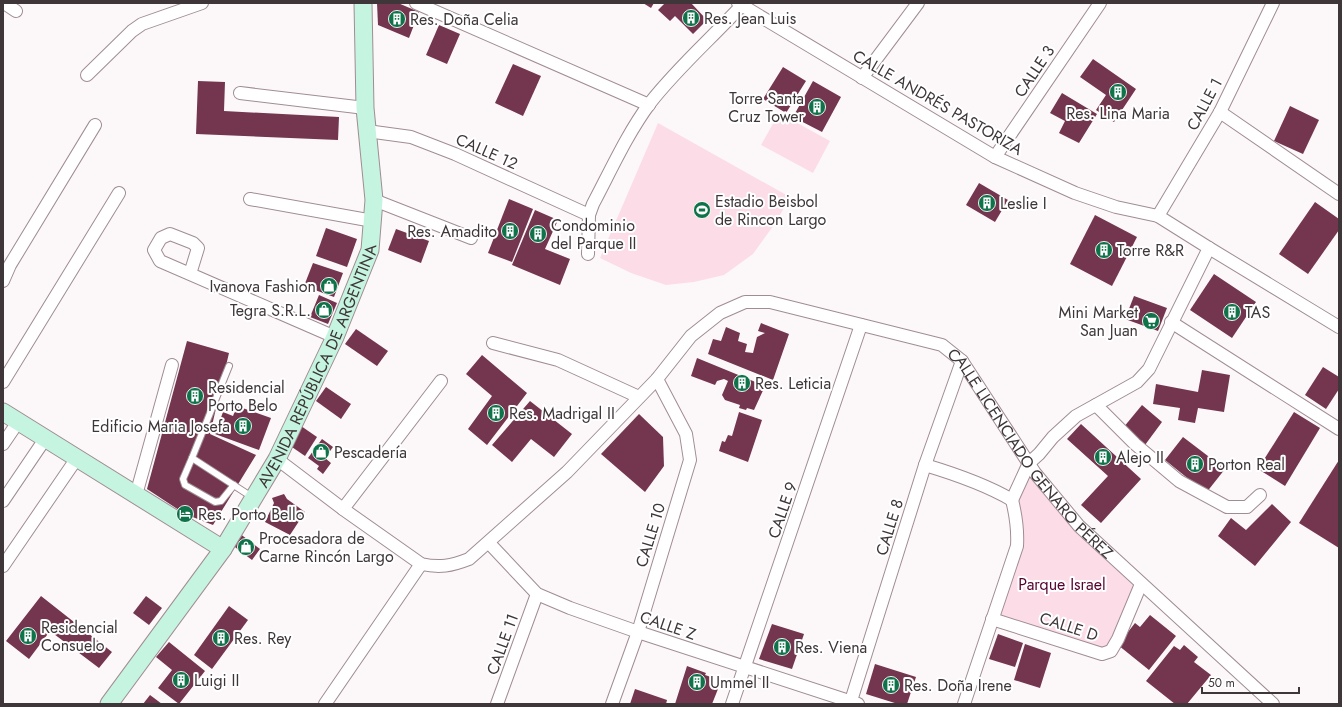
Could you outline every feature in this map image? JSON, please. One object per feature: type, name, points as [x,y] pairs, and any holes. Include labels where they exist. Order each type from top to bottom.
[{"type":"main road","name":"AVENIDA REPÚBLICA DE ARGENTINA","points":[[109,704],[223,549],[277,459],[335,337],[370,250],[374,200],[365,108],[363,3]]},
{"type":"main road","points":[[3,412],[223,549]]},
{"type":"street","points":[[4,3],[16,11]]},
{"type":"street","points":[[87,75],[132,30],[142,24],[202,3]]},
{"type":"street","points":[[416,3],[649,105]]},
{"type":"street","points":[[862,78],[918,3]]},
{"type":"street","name":"CALLE 3","points":[[995,157],[1100,3]]},
{"type":"street","name":"CALLE 1","points":[[1158,216],[1220,112],[1273,3]]},
{"type":"street","points":[[588,254],[589,216],[593,204],[631,133],[649,105],[663,87],[741,4]]},
{"type":"street","name":"CALLE ANDRÉS PASTORIZA","points":[[741,4],[995,157],[1075,192],[1116,207],[1158,216],[1339,327]]},
{"type":"street","points":[[240,93],[365,108]]},
{"type":"street","points":[[1220,112],[1339,194]]},
{"type":"street","points":[[3,281],[10,265],[95,125]]},
{"type":"street","name":"CALLE 12","points":[[367,131],[411,137],[455,154],[589,216]]},
{"type":"street","points":[[3,382],[119,193]]},
{"type":"street","points":[[250,199],[373,221]]},
{"type":"street","points":[[374,200],[471,238]]},
{"type":"street","points":[[964,704],[1017,546],[1018,524],[1012,500],[1029,463],[1039,454],[1053,437],[1076,416],[1137,382],[1149,369],[1209,248]]},
{"type":"street","points":[[190,274],[335,337]]},
{"type":"street","name":"CALLE LICENCIADO GENARO PÉREZ","points":[[277,459],[421,564],[435,567],[452,566],[469,559],[489,543],[567,472],[657,379],[691,336],[720,313],[745,302],[770,302],[942,345],[962,361],[1035,473],[1080,526],[1141,584],[1273,704]]},
{"type":"street","points":[[1171,322],[1339,429]]},
{"type":"street","name":"CALLE 9","points":[[732,704],[861,325]]},
{"type":"street","points":[[493,343],[558,360],[639,397]]},
{"type":"street","name":"CALLE 8","points":[[853,703],[926,465],[962,361]]},
{"type":"street","points":[[136,495],[172,365]]},
{"type":"street","name":"CALLE 10","points":[[612,704],[638,632],[690,460],[686,434],[657,379]]},
{"type":"street","points":[[343,508],[441,381]]},
{"type":"street","points":[[1096,405],[1135,444],[1180,481],[1227,507],[1247,507],[1260,495]]},
{"type":"street","points":[[3,444],[18,422]]},
{"type":"street","points":[[3,501],[45,439]]},
{"type":"street","points":[[3,566],[77,458]]},
{"type":"street","points":[[926,465],[956,474],[996,490],[1012,500]]},
{"type":"street","name":"CALLE Z","points":[[489,543],[537,594],[570,608],[638,632],[853,703]]},
{"type":"street","points":[[325,704],[421,564]]},
{"type":"street","name":"CALLE D","points":[[992,619],[1102,654],[1111,651],[1118,639],[1141,584]]},
{"type":"street","name":"CALLE 11","points":[[497,704],[537,594]]},
{"type":"lane","points":[[229,366],[183,479],[185,485],[215,502],[221,501],[234,485]]},
{"type":"lane","points":[[192,458],[253,498]]},
{"type":"green space","points":[[779,113],[830,141],[813,173],[761,145]]},
{"type":"green space","name":"Estadio Beisbol de Rincon Largo","points":[[658,123],[790,197],[776,222],[753,254],[724,275],[694,282],[666,285],[631,273],[600,258]]},
{"type":"green space","name":"Parque Israel","points":[[1029,463],[1035,473],[1141,584],[1111,651],[992,619],[1017,546],[1012,500]]},
{"type":"building","name":"Res. Doña Celia","points":[[377,3],[398,3],[419,12],[409,38],[378,25]]},
{"type":"building","points":[[643,3],[654,3],[651,8]]},
{"type":"building","name":"Res. Jean Luis","points":[[665,3],[691,3],[707,20],[693,34],[675,16],[670,21],[658,10]]},
{"type":"building","points":[[439,25],[460,34],[447,64],[426,55]]},
{"type":"building","name":"Res. Lina Maria","points":[[1093,59],[1136,89],[1114,122],[1096,110],[1106,95],[1080,77]]},
{"type":"building","points":[[513,64],[541,76],[523,116],[495,103]]},
{"type":"building","points":[[783,67],[806,81],[786,113],[763,99]]},
{"type":"building","points":[[198,81],[225,82],[224,111],[339,117],[338,140],[196,134]]},
{"type":"building","name":"Torre Santa Cruz Tower","points":[[813,81],[841,97],[822,132],[793,117]]},
{"type":"building","points":[[1062,93],[1097,114],[1079,143],[1059,133],[1065,121],[1050,113]]},
{"type":"building","points":[[1290,106],[1319,120],[1303,154],[1274,141]]},
{"type":"building","name":"Leslie I","points":[[979,183],[1008,200],[995,222],[966,205]]},
{"type":"building","name":"Res. Amadito","points":[[509,199],[533,209],[512,262],[488,253]]},
{"type":"building","points":[[1315,202],[1339,219],[1339,230],[1308,274],[1279,254]]},
{"type":"building","name":"Condominio del Parque II","points":[[535,210],[558,220],[545,249],[570,259],[560,285],[512,265]]},
{"type":"building","name":"Torre R&R","points":[[1095,215],[1137,237],[1112,286],[1070,264]]},
{"type":"building","points":[[326,228],[357,239],[347,267],[316,256]]},
{"type":"building","points":[[396,229],[429,241],[421,263],[388,250]]},
{"type":"building","points":[[313,263],[343,273],[334,297],[304,286]]},
{"type":"building","points":[[1214,274],[1256,302],[1232,338],[1190,310]]},
{"type":"building","name":"Tegra S.R.L.","points":[[319,295],[337,303],[328,324],[310,317]]},
{"type":"building","points":[[1134,296],[1167,308],[1158,331],[1125,319]]},
{"type":"building","points":[[761,323],[789,334],[773,380],[708,354],[713,339],[721,341],[726,327],[740,333],[738,341],[747,344],[745,352],[753,353],[757,337],[765,333],[758,331]]},
{"type":"building","points":[[356,329],[388,351],[377,366],[345,344]]},
{"type":"building","name":"Residencial Porto Belo","points":[[187,341],[229,353],[210,434],[256,455],[213,525],[185,514],[147,489]]},
{"type":"building","name":"Res. Madrigal II","points":[[482,355],[527,393],[487,445],[468,429],[492,396],[466,374]]},
{"type":"building","name":"Res. Leticia","points":[[697,358],[765,386],[754,410],[739,408],[740,405],[725,400],[722,395],[728,381],[724,379],[717,381],[715,385],[691,376]]},
{"type":"building","points":[[1323,367],[1339,377],[1339,389],[1326,409],[1305,395]]},
{"type":"building","points":[[1202,370],[1230,375],[1224,412],[1198,408],[1195,423],[1178,420],[1180,408],[1153,404],[1156,384],[1198,392]]},
{"type":"building","points":[[326,387],[351,404],[341,419],[316,401]]},
{"type":"building","points":[[530,401],[572,434],[554,457],[531,439],[512,462],[492,445]]},
{"type":"building","points":[[1142,405],[1162,422],[1145,445],[1123,428]]},
{"type":"building","name":"Edificio Maria Josefa","points":[[237,406],[271,418],[259,450],[215,434],[223,412],[233,416]]},
{"type":"building","points":[[739,412],[762,420],[748,462],[719,451],[722,441],[725,442],[728,435],[732,436]]},
{"type":"building","points":[[1294,412],[1320,428],[1285,486],[1258,469]]},
{"type":"building","points":[[639,414],[663,437],[664,466],[645,492],[601,454]]},
{"type":"building","name":"Alejo II","points":[[1081,424],[1141,479],[1101,523],[1081,505],[1108,476],[1067,439]]},
{"type":"building","points":[[301,426],[317,437],[305,456],[289,445]]},
{"type":"building","name":"Porton Real","points":[[1183,437],[1225,469],[1206,493],[1165,460]]},
{"type":"building","name":"Pescadería","points":[[322,439],[333,447],[325,458],[331,463],[323,474],[317,469],[319,466],[308,458]]},
{"type":"building","points":[[1339,460],[1339,548],[1299,523]]},
{"type":"building","points":[[284,494],[287,499],[305,512],[290,535],[265,522],[274,503],[272,498]]},
{"type":"building","points":[[1272,504],[1291,522],[1255,566],[1218,536],[1231,518],[1246,530]]},
{"type":"building","name":"Procesadora de Carne Rincón Largo","points":[[239,533],[260,549],[252,560],[231,544]]},
{"type":"building","name":"Residencial Consuelo","points":[[41,596],[112,652],[99,668],[50,631],[29,659],[6,641]]},
{"type":"building","points":[[146,596],[162,608],[149,625],[133,613]]},
{"type":"building","name":"Res. Rey","points":[[229,606],[248,620],[212,669],[194,655]]},
{"type":"building","points":[[1150,615],[1176,636],[1149,670],[1118,645],[1135,623],[1140,627]]},
{"type":"building","name":"Res. Viena","points":[[772,624],[804,634],[792,669],[759,659]]},
{"type":"building","points":[[998,634],[1023,643],[1015,667],[989,659]]},
{"type":"building","name":"Luigi II","points":[[169,642],[205,671],[179,704],[158,688],[172,670],[156,657]]},
{"type":"building","points":[[1025,644],[1051,653],[1040,688],[1014,680]]},
{"type":"building","points":[[1184,645],[1198,657],[1194,662],[1211,675],[1187,704],[1175,704],[1146,681],[1174,646],[1180,650]]},
{"type":"building","name":"Res. Doña Irene","points":[[875,664],[916,677],[907,704],[898,704],[866,694]]},
{"type":"building","name":"Ummel II","points":[[687,666],[706,673],[705,675],[714,678],[711,686],[718,689],[712,704],[675,704]]},
{"type":"building","points":[[635,689],[667,700],[666,704],[630,704]]},
{"type":"building","points":[[150,695],[162,704],[143,704]]},
{"type":"place","name":"Res. Jean Luis","points":[[691,18]]},
{"type":"place","name":"Res. Doña Celia","points":[[397,19]]},
{"type":"place","name":"Res. Lina Maria","points":[[1118,92]]},
{"type":"place","name":"Torre Santa Cruz Tower","points":[[817,107]]},
{"type":"place","name":"Leslie I","points":[[987,203]]},
{"type":"place","name":"Estadio Beisbol de Rincon Largo","points":[[702,210]]},
{"type":"place","name":"Res. Amadito","points":[[510,231]]},
{"type":"place","name":"Condominio del Parque II","points":[[538,234]]},
{"type":"place","name":"Torre R&R","points":[[1104,250]]},
{"type":"place","name":"Ivanova Fashion","points":[[329,286]]},
{"type":"place","name":"Tegra S.R.L.","points":[[324,310]]},
{"type":"place","name":"TAS","points":[[1232,312]]},
{"type":"place","name":"Mini Market San Juan","points":[[1151,321]]},
{"type":"place","name":"Res. Leticia","points":[[742,383]]},
{"type":"place","name":"Residencial Porto Belo","points":[[195,396]]},
{"type":"place","name":"Res. Madrigal II","points":[[496,413]]},
{"type":"place","name":"Edificio Maria Josefa","points":[[243,426]]},
{"type":"place","name":"Pescadería","points":[[321,452]]},
{"type":"place","name":"Alejo II","points":[[1103,457]]},
{"type":"place","name":"Porton Real","points":[[1195,464]]},
{"type":"place","name":"Res. Porto Bello","points":[[185,514]]},
{"type":"place","name":"Procesadora de Carne Rincón Largo","points":[[246,547]]},
{"type":"place","name":"Residencial Consuelo","points":[[28,636]]},
{"type":"place","name":"Res. Rey","points":[[221,638]]},
{"type":"place","name":"Res. Viena","points":[[782,647]]},
{"type":"place","name":"Luigi II","points":[[181,680]]},
{"type":"place","name":"Ummel II","points":[[697,682]]},
{"type":"place","name":"Res. Doña Irene","points":[[891,685]]}]
